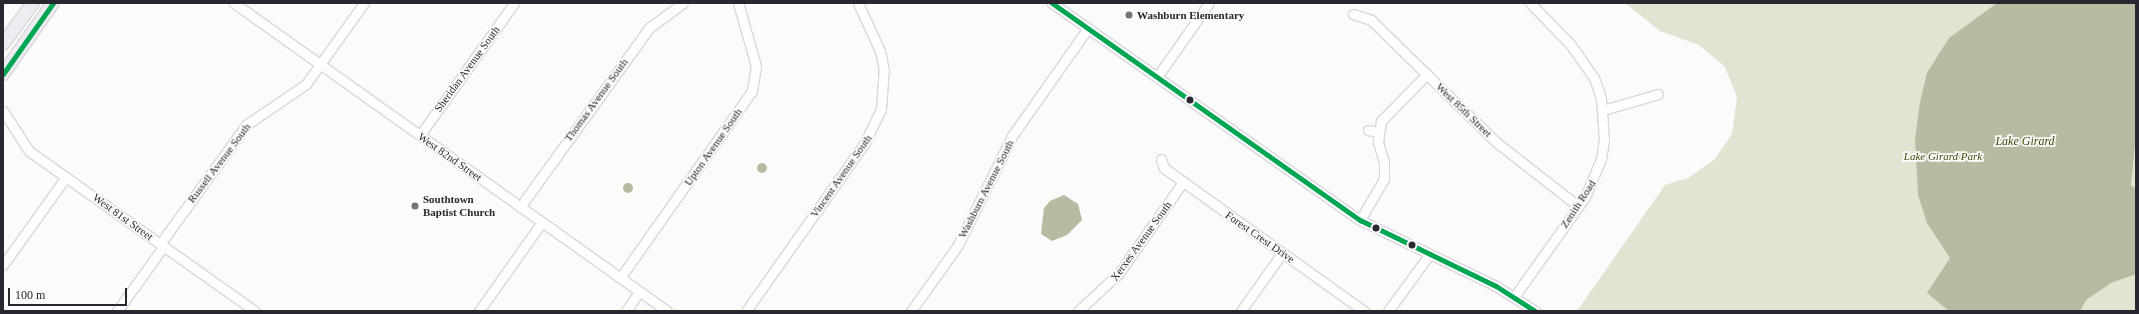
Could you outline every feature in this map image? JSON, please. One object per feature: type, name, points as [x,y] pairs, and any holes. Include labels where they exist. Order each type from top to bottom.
[{"type":"main road","points":[[3,44],[33,3]]},
{"type":"main road","points":[[3,74],[53,3]]},
{"type":"street","name":"West 82nd Street","points":[[234,3],[667,311]]},
{"type":"street","name":"Russell Avenue South","points":[[117,311],[161,245],[246,125],[257,114],[295,95],[320,64],[364,3]]},
{"type":"street","name":"Sheridan Avenue South","points":[[420,135],[514,3]]},
{"type":"street","name":"Thomas Avenue South","points":[[520,207],[649,28],[682,3]]},
{"type":"street","name":"Upton Avenue South","points":[[620,278],[752,91],[756,66],[738,3]]},
{"type":"street","name":"Vincent Avenue South","points":[[746,311],[864,144],[881,108],[884,70],[880,51],[858,3]]},
{"type":"street","points":[[1052,3],[1360,220],[1514,297],[1535,311]]},
{"type":"street","points":[[1156,77],[1209,3]]},
{"type":"street","name":"Zenith Road","points":[[1514,297],[1578,206],[1601,159],[1603,110],[1594,78],[1583,60],[1530,3]]},
{"type":"street","name":"West 85th Street","points":[[1353,14],[1371,20],[1496,142],[1578,206]]},
{"type":"street","name":"Washburn Avenue South","points":[[911,311],[961,240],[1012,136],[1088,28]]},
{"type":"street","points":[[1360,220],[1384,179],[1378,132],[1388,112],[1427,74]]},
{"type":"street","points":[[1603,110],[1658,94]]},
{"type":"street","name":"West 81st Street","points":[[3,111],[29,151],[255,311]]},
{"type":"street","points":[[1368,130],[1378,132]]},
{"type":"street","name":"Forest Crest Drive","points":[[1160,159],[1164,168],[1364,311]]},
{"type":"street","points":[[3,265],[66,177]]},
{"type":"street","name":"Xerxes Avenue South","points":[[1078,311],[1119,273],[1183,182]]},
{"type":"street","points":[[479,311],[542,222]]},
{"type":"street","points":[[1241,311],[1282,253]]},
{"type":"street","points":[[1388,311],[1429,255]]},
{"type":"street","points":[[626,311],[639,292]]},
{"type":"green space","name":"Lake Girard Park","points":[[1625,3],[2136,3],[2136,311],[1577,311],[1665,185],[1688,178],[1714,160],[1732,134],[1737,97],[1725,67],[1699,45],[1660,31]]},
{"type":"water","name":"Lake Girard","points":[[1997,3],[2136,3],[2136,135],[2131,185],[2136,189],[2136,274],[2111,283],[2086,300],[2080,311],[1949,311],[1927,293],[1950,258],[1927,223],[1918,195],[1915,139],[1920,102],[1927,73],[1949,38]]},
{"type":"water","points":[[760,163],[764,163],[766,164],[766,172],[760,173],[757,170],[757,166]]},
{"type":"water","points":[[626,183],[630,183],[632,184],[632,192],[626,193],[623,190],[623,186]]},
{"type":"water","points":[[1064,195],[1078,204],[1082,220],[1067,235],[1052,241],[1041,234],[1044,208],[1050,201]]},
{"type":"transit line","points":[[3,74],[53,3]]},
{"type":"transit line","points":[[1052,3],[1360,220],[1496,286],[1535,311]]},
{"type":"place","name":"Washburn Elementary","points":[[1129,15]]},
{"type":"place","name":"Southtown Baptist Church","points":[[415,206]]}]
